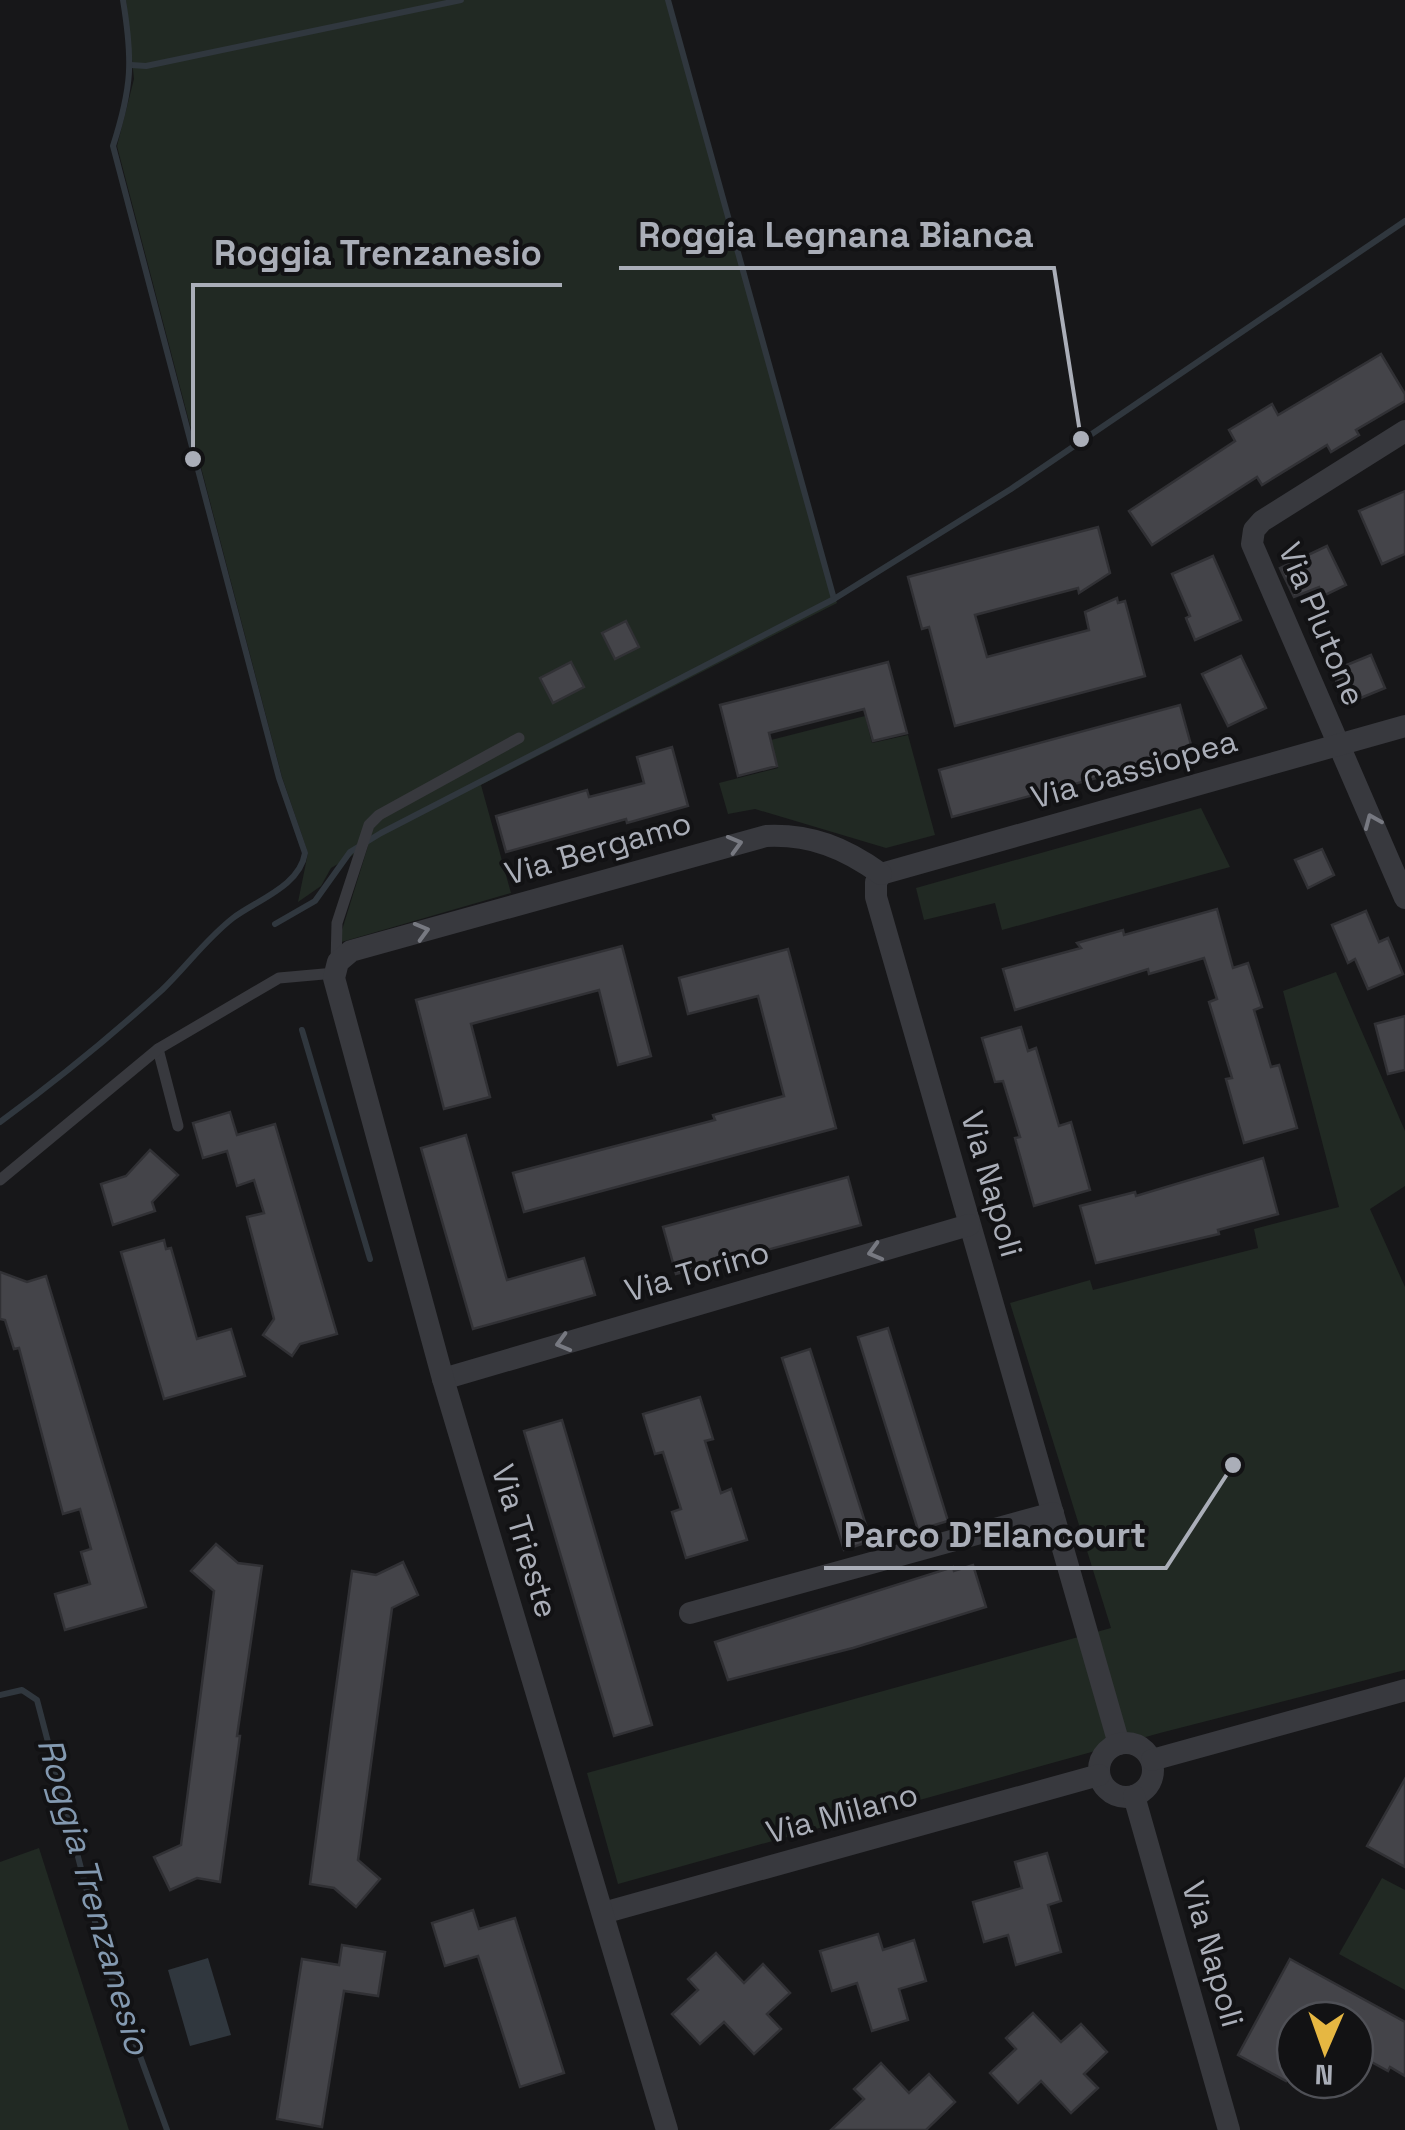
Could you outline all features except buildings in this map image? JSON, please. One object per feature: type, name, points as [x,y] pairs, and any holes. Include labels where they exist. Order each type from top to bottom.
[{"type":"street","name":"Via Plutone","points":[[1405,431],[1256,525],[1252,537],[1258,562],[1405,898]]},
{"type":"street","name":"Via Cassiopea","points":[[881,874],[1405,726]]},
{"type":"street","name":"Via Bergamo","points":[[335,970],[341,957],[351,951],[766,836],[800,836],[823,842],[855,856],[881,874]]},
{"type":"street","name":"Via Napoli","points":[[881,874],[876,897],[1119,1744]]},
{"type":"street","name":"Via Trieste","points":[[335,970],[334,986],[443,1378],[667,2130]]},
{"type":"street","name":"Via Torino","points":[[443,1378],[969,1225]]},
{"type":"street","points":[[690,1612],[1053,1513]]},
{"type":"street","points":[[1152,1760],[1405,1690]]},
{"type":"street","points":[[1119,1744],[1138,1746],[1152,1760],[1151,1782],[1134,1796],[1113,1794],[1099,1775],[1102,1757],[1119,1744]]},
{"type":"street","name":"Via Milano","points":[[603,1913],[1099,1775]]},
{"type":"street","name":"Via Napoli","points":[[1134,1796],[1230,2130]]},
{"type":"lane","points":[[0,1180],[158,1049],[280,978],[335,970],[337,923],[369,824],[519,738]]},
{"type":"lane","points":[[158,1049],[178,1126]]},
{"type":"shaded area","points":[[126,0],[669,0],[837,603],[481,785],[511,893],[338,943],[368,846],[331,868],[321,886],[298,902],[308,853],[282,777],[117,146],[134,79]]},
{"type":"shaded area","points":[[865,716],[872,743],[908,735],[935,835],[886,848],[755,809],[728,814],[719,783],[778,768],[771,740]]},
{"type":"shaded area","points":[[1201,808],[1230,867],[1002,930],[995,903],[924,920],[916,888]]},
{"type":"shaded area","points":[[1336,972],[1405,1131],[1405,1186],[1370,1209],[1405,1287],[1405,1670],[1160,1733],[618,1884],[587,1773],[1111,1628],[1010,1303],[1090,1280],[1093,1290],[1258,1248],[1254,1229],[1339,1207],[1283,991]]},
{"type":"shaded area","points":[[39,1848],[129,2130],[0,2130],[0,1862]]},
{"type":"shaded area","points":[[1382,1878],[1405,1890],[1405,1990],[1339,1954]]},
{"type":"shaded area","points":[[208,1958],[231,2035],[190,2046],[168,1970]]},
{"type":"waterway","name":"Roggia Trenzanesio","points":[[0,1122],[142,1007],[223,926],[286,883],[295,875],[305,853],[279,778],[113,146],[129,74],[123,0]]},
{"type":"waterway","points":[[131,65],[146,66],[461,0]]},
{"type":"waterway","points":[[668,0],[834,599]]},
{"type":"waterway","points":[[275,924],[315,901],[350,852],[834,599],[1011,489],[1405,221]]},
{"type":"waterway","points":[[302,1030],[370,1259]]},
{"type":"waterway","name":"Roggia Trenzanesio","points":[[0,1695],[22,1690],[37,1700],[105,1960],[167,2130]]},
{"type":"place","name":"Roggia Legnana Bianca","points":[[1081,439]]},
{"type":"place","name":"Roggia Trenzanesio","points":[[193,459]]},
{"type":"place","name":"Parco D'Elancourt","points":[[1233,1465]]}]
